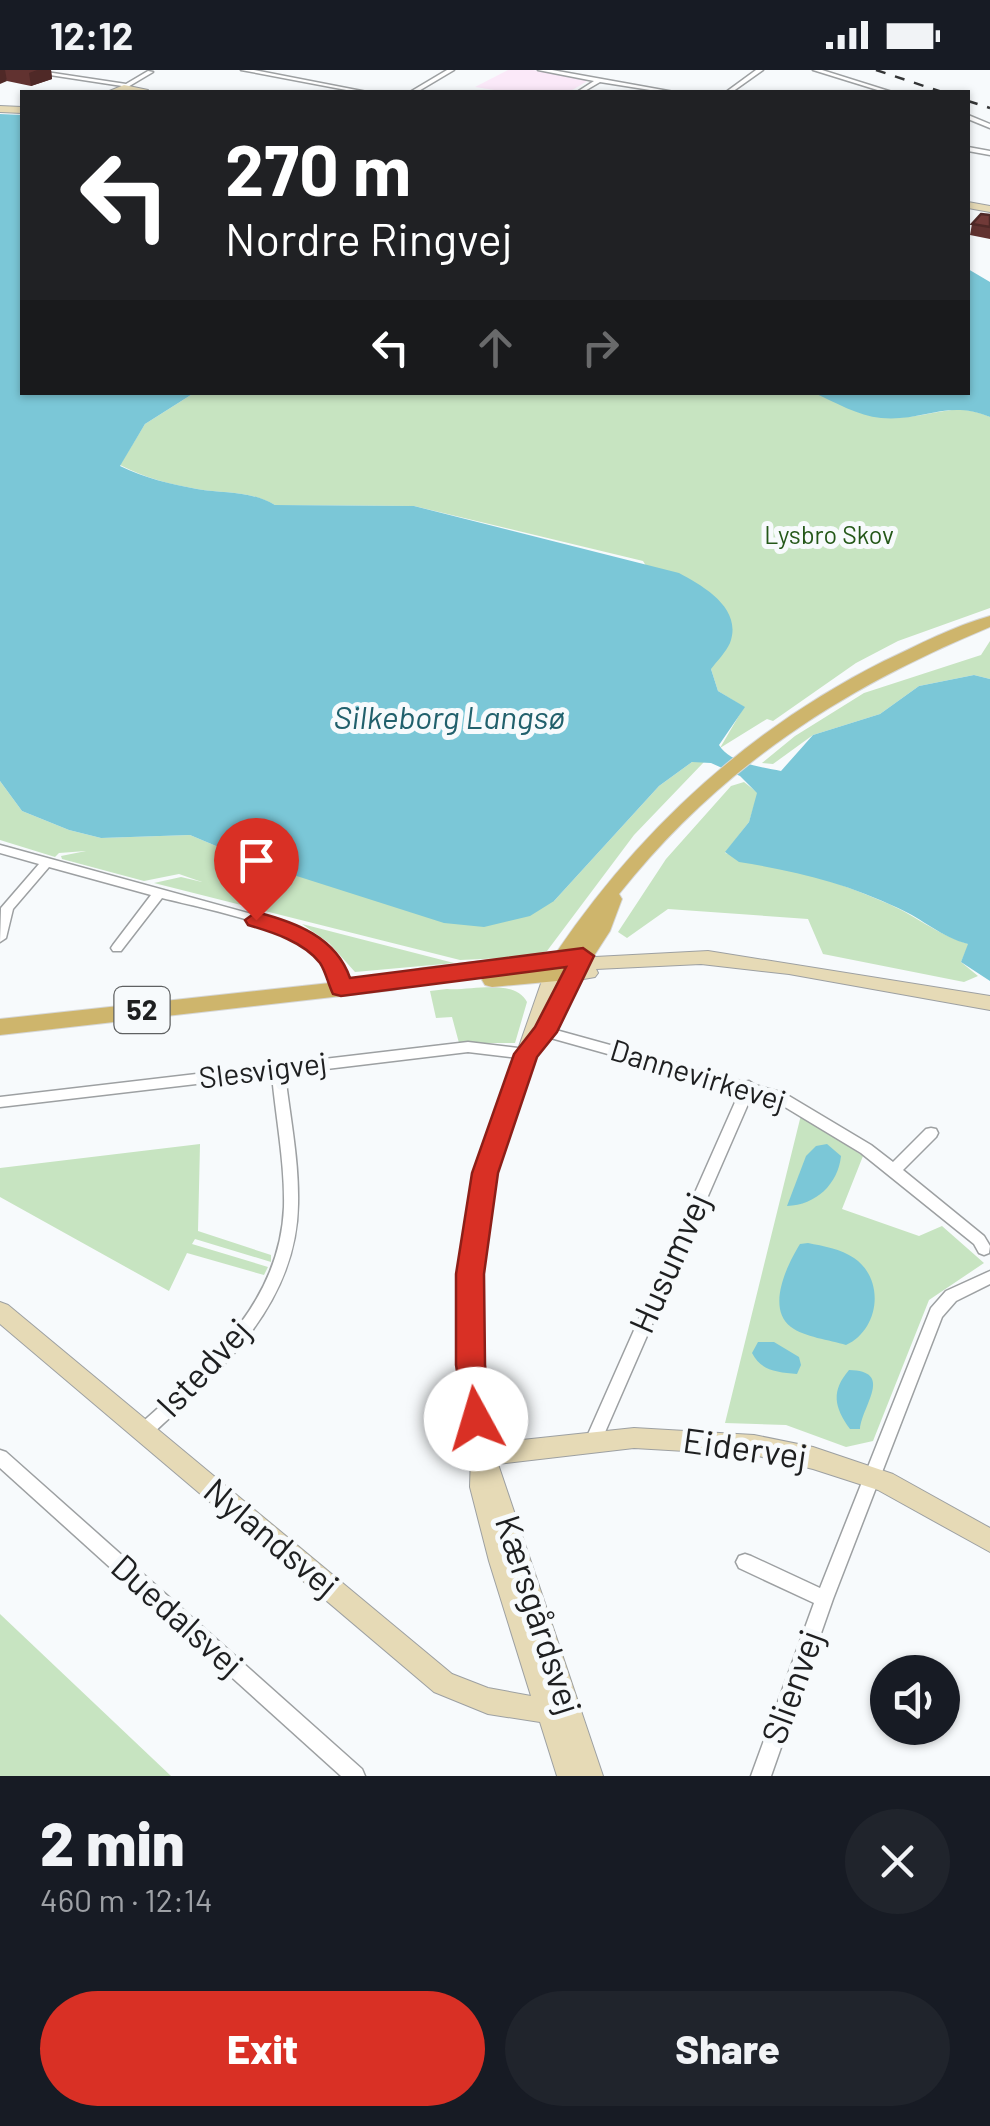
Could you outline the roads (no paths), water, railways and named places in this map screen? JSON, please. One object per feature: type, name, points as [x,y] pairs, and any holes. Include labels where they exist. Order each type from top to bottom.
[{"type":"main road","points":[[567,966],[600,930],[616,888],[671,821],[746,752],[872,671],[990,621]]},
{"type":"main road","name":"52","points":[[394,983],[422,975],[567,966]]},
{"type":"main road","name":"52","points":[[0,1026],[341,988],[394,983],[423,985],[567,966]]},
{"type":"street","points":[[20,70],[118,88],[150,72]]},
{"type":"street","points":[[244,70],[353,90]]},
{"type":"street","points":[[416,90],[451,70]]},
{"type":"street","points":[[542,70],[660,90]]},
{"type":"street","points":[[731,90],[760,70]]},
{"type":"street","points":[[816,70],[881,90]]},
{"type":"street","points":[[583,90],[599,80]]},
{"type":"street","points":[[0,849],[284,927],[304,937],[333,962],[341,988]]},
{"type":"street","points":[[0,938],[8,908],[45,864]]},
{"type":"street","points":[[117,948],[158,894]]},
{"type":"street","points":[[567,966],[708,958],[990,1003]]},
{"type":"street","points":[[567,966],[812,974]]},
{"type":"street","name":"Kærsgårdsvej","points":[[526,1054],[544,1032],[567,966]]},
{"type":"street","name":"Kærsgårdsvej","points":[[567,966],[530,1029],[526,1054],[493,1144],[473,1243],[471,1365],[483,1455],[482,1487],[501,1561],[590,1776]]},
{"type":"street","name":"Dannevirkevej","points":[[544,1032],[749,1086],[803,1108],[894,1171],[980,1240],[984,1249]]},
{"type":"street","name":"Slesvigvej","points":[[0,1102],[468,1047],[526,1054]]},
{"type":"street","name":"Istedvej","points":[[144,1432],[238,1340],[265,1302],[280,1266],[291,1208],[278,1070]]},
{"type":"street","name":"Husumvej","points":[[593,1441],[749,1086]]},
{"type":"street","points":[[894,1171],[931,1133]]},
{"type":"street","name":"Slienvej","points":[[761,1776],[824,1599],[936,1314],[951,1296],[990,1277]]},
{"type":"street","name":"Nylandsvej","points":[[0,1311],[444,1683],[480,1701],[559,1708]]},
{"type":"street","name":"Eidervej","points":[[483,1455],[593,1441],[676,1438],[754,1445],[813,1458],[871,1478],[990,1541]]},
{"type":"street","name":"Duedalsvej","points":[[0,1457],[354,1776]]},
{"type":"street","name":"Slienvej","points":[[745,1562],[824,1599]]},
{"type":"street","name":"Kærsgårdsvej","points":[[559,1708],[570,1776]]},
{"type":"water","name":"Silkeborg Langsø","points":[[0,114],[20,115],[20,395],[191,395],[145,424],[120,466],[167,483],[247,495],[275,505],[414,506],[679,573],[718,600],[731,619],[730,643],[711,669],[718,691],[745,707],[719,745],[730,756],[755,766],[781,771],[813,735],[880,714],[919,686],[974,675],[990,679],[990,981],[961,962],[968,944],[907,912],[840,885],[739,862],[725,852],[749,822],[757,793],[740,776],[711,763],[692,762],[659,786],[554,901],[530,916],[484,927],[444,923],[259,864],[190,835],[101,838],[69,830],[22,811],[0,781]]},
{"type":"water","points":[[970,270],[990,282],[990,417],[961,410],[896,418],[855,412],[818,395],[970,395]]},
{"type":"water","points":[[827,1144],[841,1156],[830,1184],[807,1202],[787,1206],[806,1156],[816,1146]]},
{"type":"water","points":[[800,1244],[849,1255],[871,1279],[871,1317],[866,1328],[846,1345],[791,1327],[780,1309],[785,1274]]},
{"type":"water","points":[[758,1342],[774,1342],[799,1357],[797,1374],[760,1364],[752,1353]]},
{"type":"water","points":[[849,1370],[863,1372],[873,1383],[860,1429],[850,1429],[838,1406],[839,1385]]},
{"type":"railway","points":[[876,70],[936,90]]},
{"type":"railway","points":[[970,102],[990,108]]},
{"type":"park label","name":"Lysbro Skov","points":[[829,535]]}]
